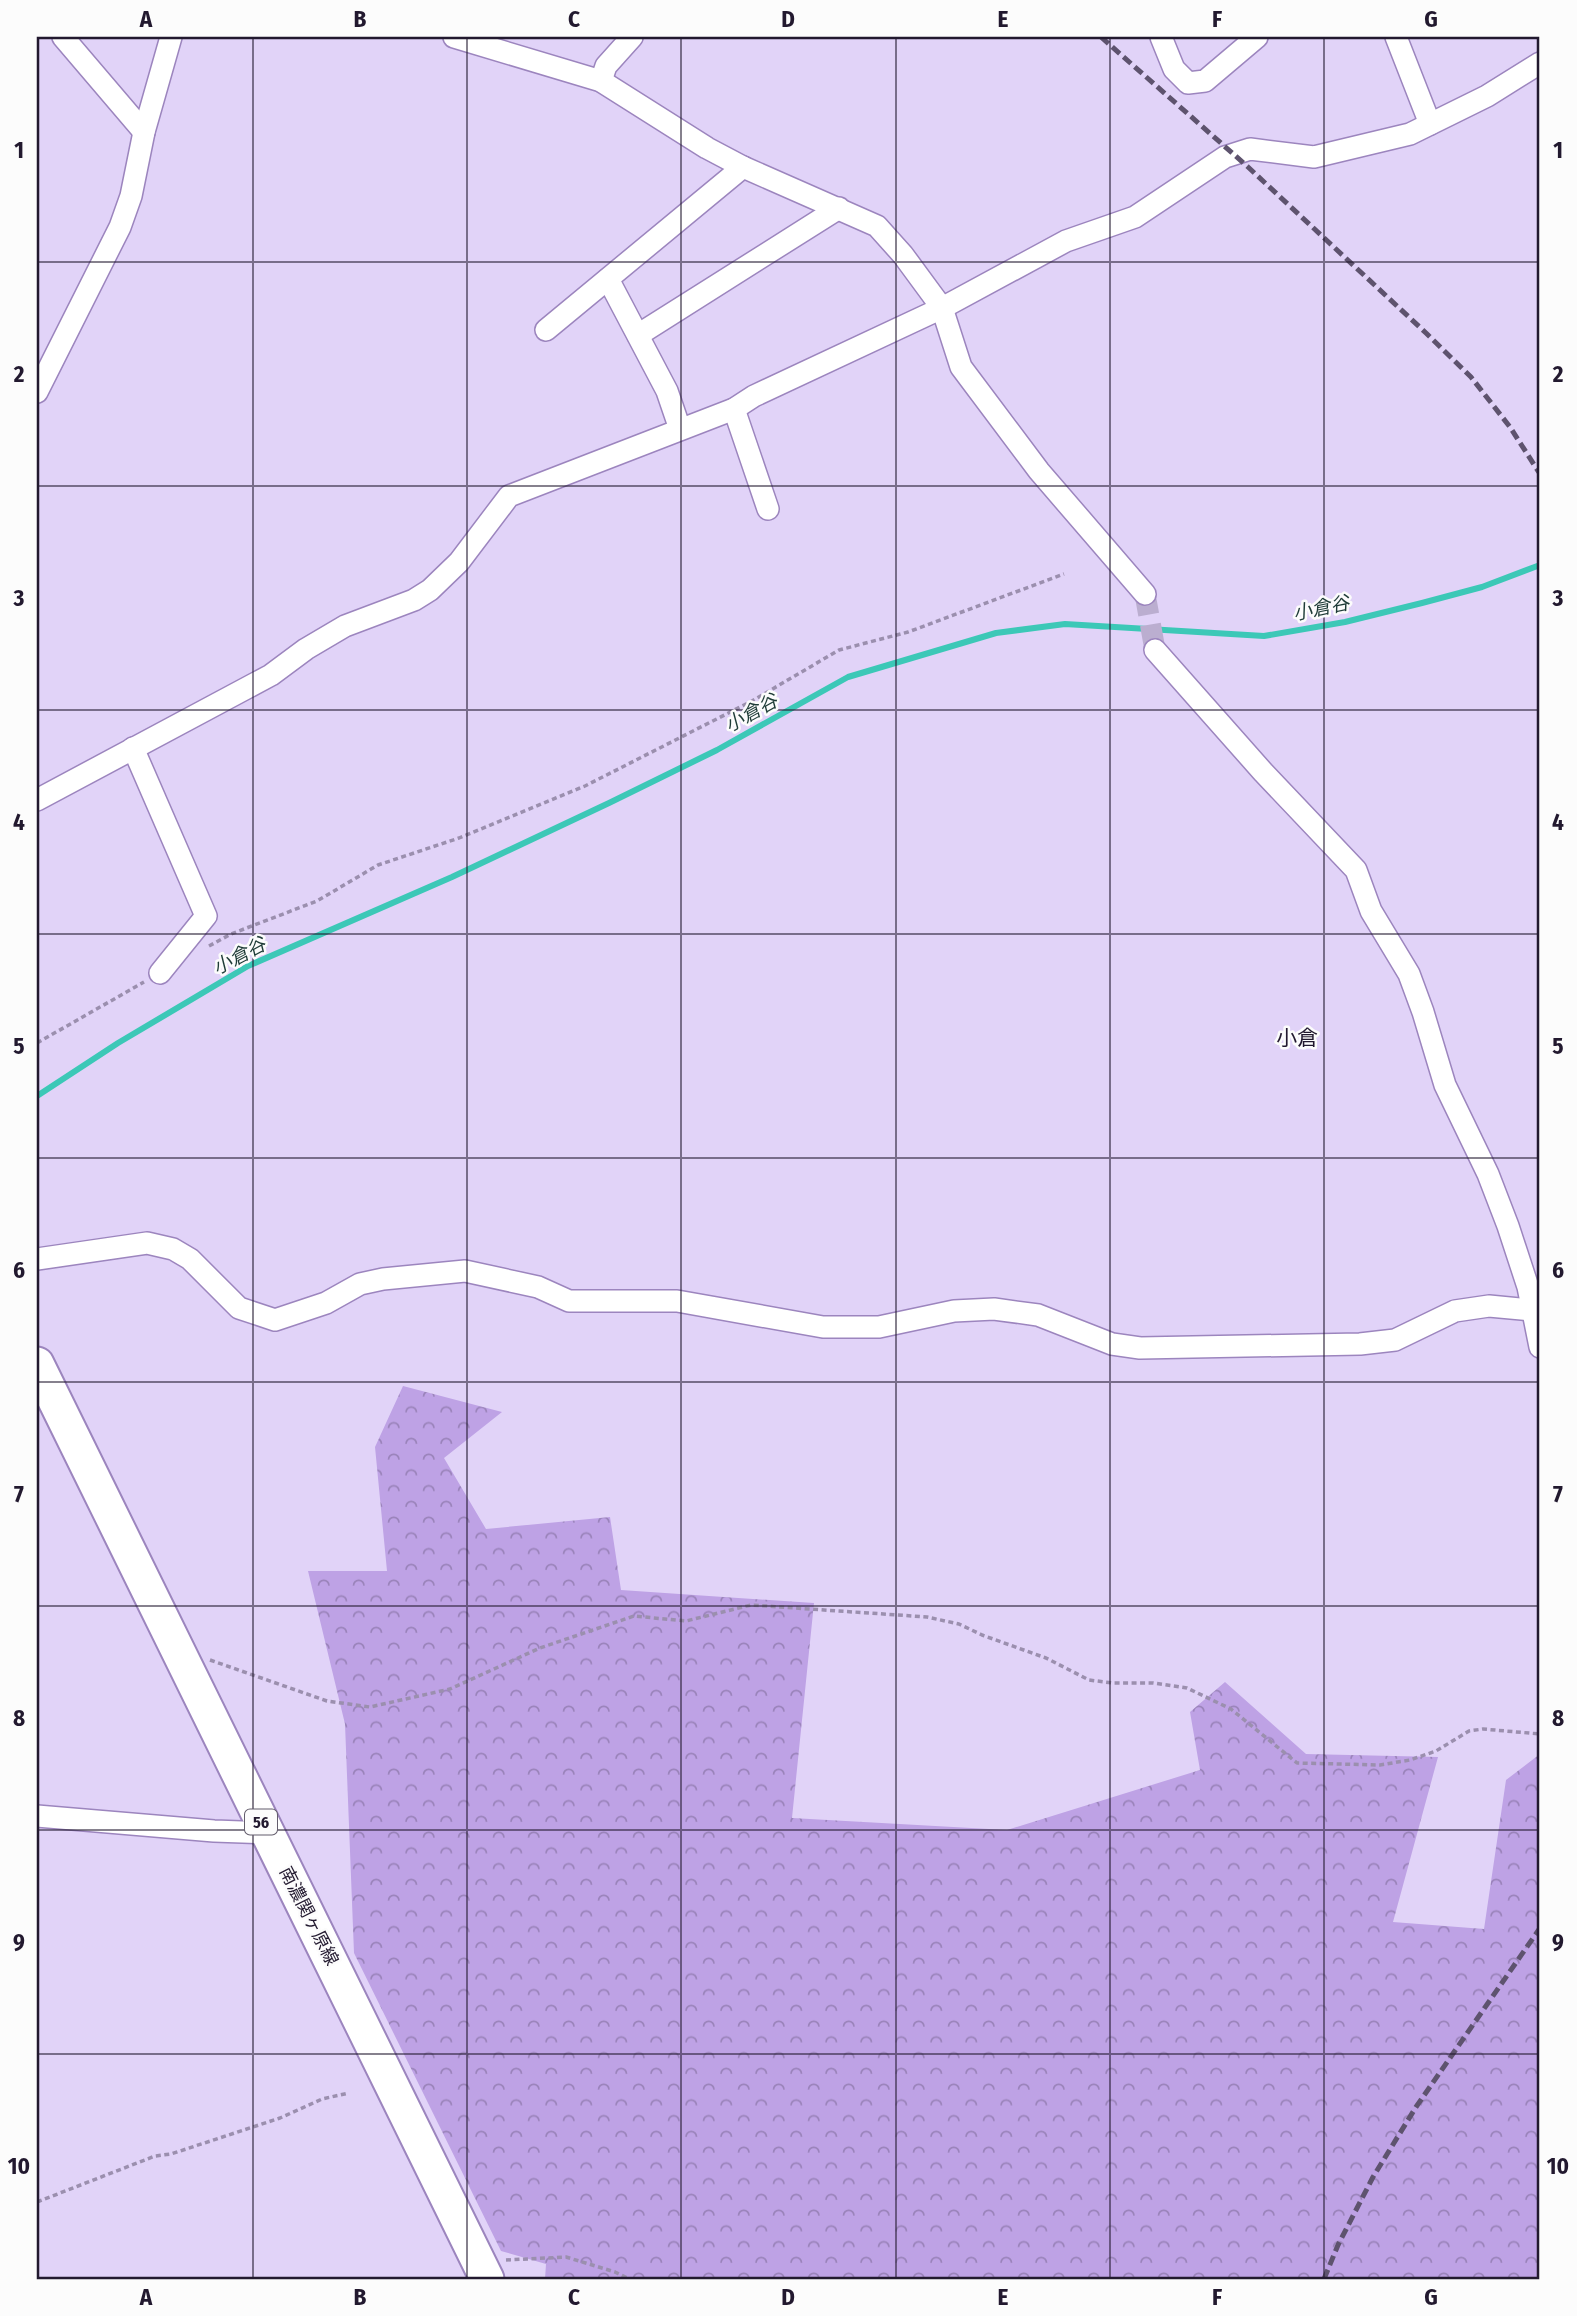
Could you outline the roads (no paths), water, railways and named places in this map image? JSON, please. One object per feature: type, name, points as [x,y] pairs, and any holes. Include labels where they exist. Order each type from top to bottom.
[{"type":"main road","name":"南濃関ヶ原線","points":[[37,1364],[483,2270]]},
{"type":"street","points":[[64,37],[144,132]]},
{"type":"street","points":[[39,383],[120,227],[131,197],[144,132],[171,37]]},
{"type":"street","points":[[454,37],[601,81],[707,148],[743,167],[877,226],[903,255],[942,308],[961,367],[1039,471],[1145,594]]},
{"type":"street","points":[[601,81],[606,66],[632,37]]},
{"type":"street","points":[[1161,37],[1174,69],[1188,83],[1205,81],[1257,37]]},
{"type":"street","points":[[1396,37],[1430,124]]},
{"type":"street","points":[[37,800],[271,675],[306,649],[345,626],[414,600],[430,590],[459,562],[509,496],[734,409],[754,396],[942,308],[1066,241],[1135,217],[1225,157],[1250,149],[1314,157],[1410,134],[1487,96],[1540,63]]},
{"type":"street","points":[[546,330],[743,167]]},
{"type":"street","points":[[638,335],[839,208]]},
{"type":"street","points":[[608,279],[667,391],[680,429]]},
{"type":"street","points":[[734,409],[768,509]]},
{"type":"street","points":[[1154,650],[1263,772],[1356,870],[1371,911],[1409,974],[1445,1085],[1488,1174],[1536,1309],[1540,1347]]},
{"type":"street","points":[[133,748],[206,916],[160,973]]},
{"type":"street","points":[[37,1259],[147,1243],[173,1249],[190,1259],[239,1308],[275,1320],[326,1303],[360,1284],[383,1279],[465,1271],[538,1287],[569,1301],[677,1301],[823,1327],[879,1327],[954,1311],[994,1309],[1038,1315],[1112,1344],[1140,1348],[1360,1344],[1395,1340],[1455,1311],[1489,1306],[1536,1309]]},
{"type":"street","points":[[37,1816],[266,1833]]},
{"type":"waterway","name":"小倉谷","points":[[37,1096],[118,1043],[248,966],[452,877],[609,803],[717,750],[848,677],[996,633],[1065,624],[1264,636],[1345,622],[1422,603],[1482,587],[1540,565]]},
{"type":"tunnel","points":[[1145,594],[1155,650]]},
{"type":"railway","points":[[1101,37],[1248,167],[1471,377],[1510,427],[1540,474]]},
{"type":"railway","points":[[1324,2279],[1338,2245],[1373,2177],[1416,2107],[1540,1928]]},
{"type":"district","name":"小倉","points":[[1297,1038]]}]
